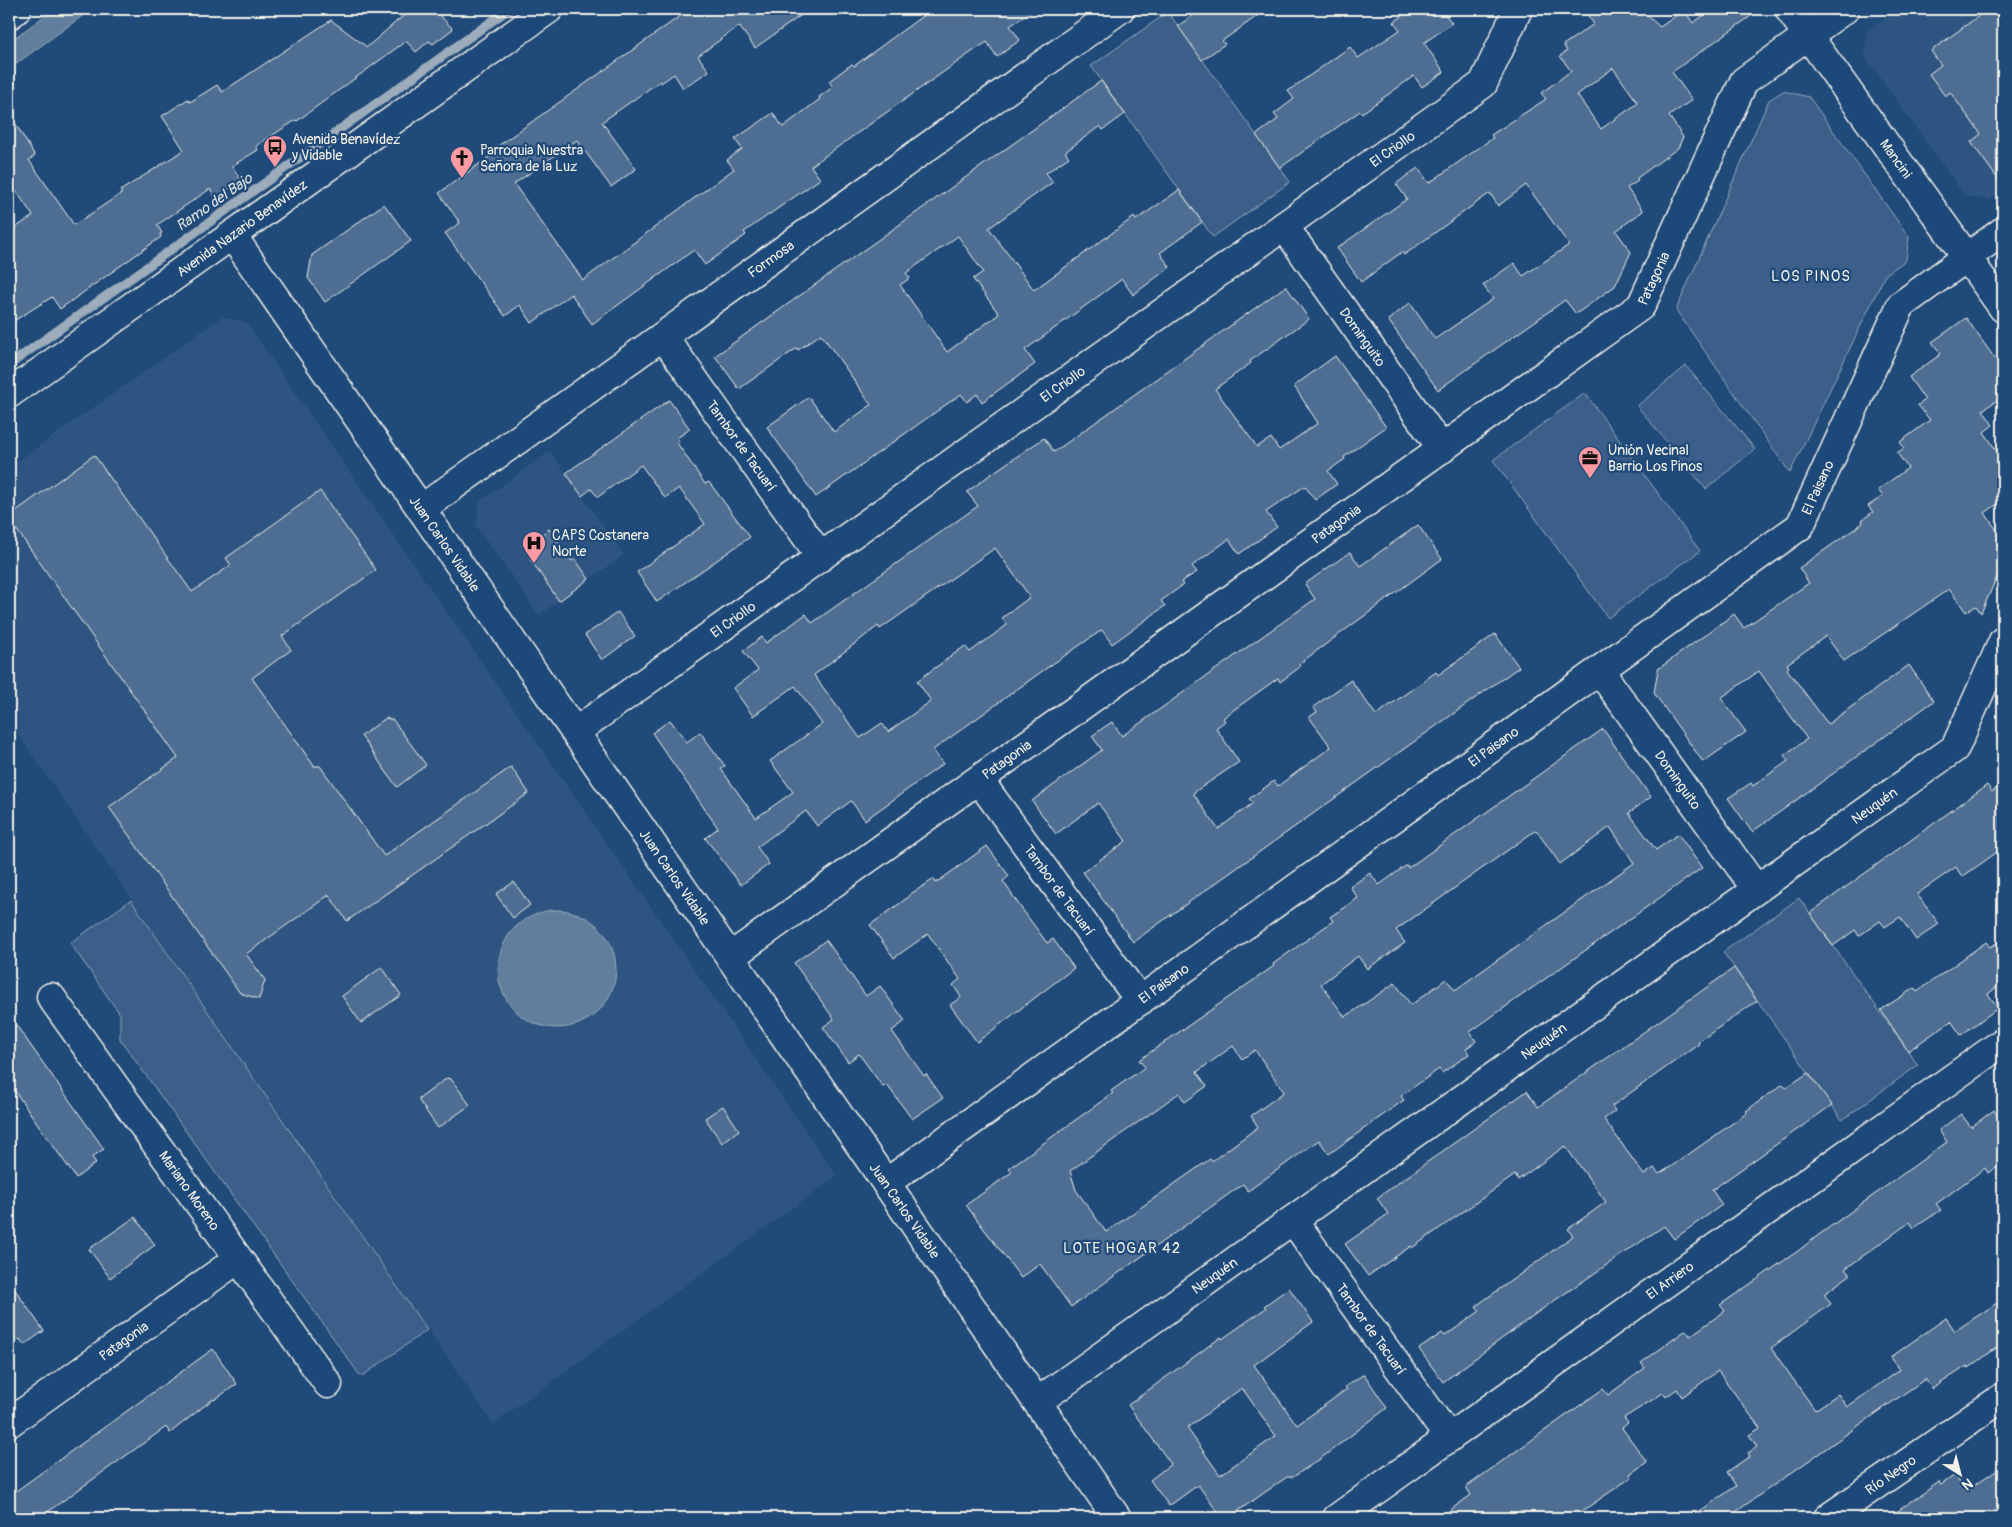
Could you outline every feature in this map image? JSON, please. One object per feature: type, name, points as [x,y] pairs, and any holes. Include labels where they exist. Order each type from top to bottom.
[{"type":"street","points":[[9,15],[17,9]]},
{"type":"street","name":"Avenida Nazario Benavídez","points":[[9,394],[549,9]]},
{"type":"street","name":"Formosa","points":[[421,509],[1120,9]]},
{"type":"street","name":"El Criollo","points":[[575,732],[1483,84],[1518,9]]},
{"type":"street","name":"Mancini","points":[[1790,9],[2003,308]]},
{"type":"street","name":"Patagonia","points":[[730,957],[1641,306],[1744,81],[1845,9]]},
{"type":"street","name":"Dominguito","points":[[1284,226],[1442,449]]},
{"type":"street","name":"El Paisano","points":[[886,1183],[1800,526],[1900,305],[2003,231]]},
{"type":"street","name":"Juan Carlos Vidable","points":[[232,235],[1117,1518]]},
{"type":"street","name":"Tambor de Tacuarí","points":[[663,336],[820,557]]},
{"type":"street","name":"Neuquén","points":[[1037,1402],[1955,748],[2003,641]]},
{"type":"street","name":"Dominguito","points":[[1600,671],[1756,889]]},
{"type":"street","name":"Tambor de Tacuarí","points":[[979,780],[1140,1001]]},
{"type":"street","name":"Mariano Moreno","points":[[51,997],[328,1384]]},
{"type":"street","name":"El Arriero","points":[[1337,1518],[2003,1042]]},
{"type":"street","name":"Tambor de Tacuarí","points":[[1292,1220],[1449,1438]]},
{"type":"street","name":"Patagonia","points":[[9,1422],[238,1259]]},
{"type":"street","name":"Río Negro","points":[[1828,1518],[2003,1396]]},
{"type":"shaded area","points":[[54,9],[92,9],[9,69],[9,42]]},
{"type":"shaded area","points":[[1898,9],[2003,9],[2003,191],[1990,200],[1965,196],[1865,57],[1867,31]]},
{"type":"shaded area","points":[[1168,12],[1290,182],[1213,237],[1091,66]]},
{"type":"shaded area","points":[[1783,91],[1809,97],[1909,237],[1906,260],[1885,275],[1790,473],[1676,310],[1769,100]]},
{"type":"shaded area","points":[[222,317],[246,322],[837,1176],[493,1424],[9,721],[9,467]]},
{"type":"shaded area","points":[[1686,366],[1755,449],[1706,489],[1637,406]]},
{"type":"shaded area","points":[[1585,393],[1700,551],[1608,618],[1493,460]]},
{"type":"shaded area","points":[[550,451],[624,555],[539,615],[476,526],[479,502]]},
{"type":"shaded area","points":[[1799,898],[1918,1065],[1842,1120],[1723,952]]},
{"type":"shaded area","points":[[131,900],[427,1330],[361,1377],[120,1039],[120,1014],[70,943]]},
{"type":"shaded area","points":[[557,910],[568,911],[590,920],[606,936],[615,958],[615,980],[606,1002],[590,1018],[568,1027],[557,1028],[546,1027],[524,1018],[508,1002],[499,980],[498,969],[499,958],[508,936],[524,920],[546,911]]},
{"type":"building","points":[[411,9],[434,9],[453,29],[433,44],[429,41],[416,52],[406,41],[297,121],[256,146],[258,150],[232,166],[241,180],[216,198],[210,189],[157,225],[162,233],[160,234],[161,237],[60,309],[52,297],[9,324],[9,232],[33,216],[9,180],[9,113],[35,156],[29,160],[74,225],[122,193],[120,191],[184,150],[162,116],[188,99],[190,102],[217,85],[222,92],[331,20],[367,47]]},
{"type":"building","points":[[690,9],[810,9],[755,48],[739,26],[698,56],[709,71],[683,88],[674,74],[661,83],[660,81],[602,122],[636,169],[611,187],[577,140],[514,184],[583,280],[734,169],[727,160],[742,149],[735,139],[773,113],[783,127],[833,87],[829,81],[852,64],[854,66],[932,9],[1035,9],[1010,26],[1020,40],[997,57],[987,42],[811,166],[820,179],[744,232],[746,235],[705,265],[694,250],[592,324],[571,294],[532,323],[520,305],[505,316],[445,233],[460,223],[439,193],[493,154],[491,151]]},
{"type":"building","points":[[1202,9],[1267,9],[1222,41],[1225,44],[1202,60],[1178,26]]},
{"type":"building","points":[[1412,9],[1441,9],[1452,23],[1424,43],[1444,72],[1422,87],[1414,76],[1362,113],[1360,111],[1280,168],[1256,135],[1278,119],[1274,114],[1294,99],[1288,91],[1350,47],[1358,58],[1400,30],[1394,22]]},
{"type":"building","points":[[1583,9],[1640,9],[1660,27],[1684,10],[1693,23],[1713,9],[1761,9],[1672,72],[1692,100],[1669,116],[1683,137],[1678,148],[1637,178],[1638,181],[1627,188],[1643,211],[1616,231],[1631,252],[1615,286],[1576,314],[1565,300],[1438,390],[1388,320],[1410,303],[1435,339],[1493,299],[1483,285],[1514,263],[1523,276],[1569,245],[1540,204],[1526,185],[1498,206],[1490,193],[1404,255],[1402,252],[1361,282],[1337,248],[1407,199],[1396,184],[1405,177],[1418,168],[1429,183],[1493,138],[1491,135],[1546,99],[1541,93],[1571,71],[1560,56],[1567,51],[1563,45],[1594,24]],"holes":[[[1613,68],[1638,103],[1601,129],[1577,95]]]},
{"type":"building","points":[[1988,9],[1998,9],[2003,16],[2003,186],[1971,142],[1981,134],[1950,92],[1945,96],[1929,74],[1941,65],[1931,51]]},
{"type":"building","points":[[1101,81],[1125,114],[1103,130],[1100,126],[1065,152],[1069,157],[1046,173],[1053,182],[989,228],[1034,290],[1134,217],[1136,220],[1179,190],[1202,222],[1160,253],[1170,267],[1133,295],[1122,279],[1025,350],[1035,364],[982,402],[977,394],[967,402],[961,394],[816,497],[767,427],[809,397],[834,432],[871,405],[847,370],[821,334],[798,350],[797,348],[739,389],[715,356]],"holes":[[[958,236],[983,272],[973,279],[999,314],[947,352],[900,285],[910,278],[906,273]]]},
{"type":"building","points":[[384,204],[411,241],[325,302],[308,278],[312,255]]},
{"type":"building","points":[[1286,286],[1309,319],[1250,361],[1251,363],[1215,389],[1257,447],[1271,438],[1279,450],[1318,423],[1294,386],[1335,356],[1386,427],[1328,471],[1337,484],[1315,500],[1305,486],[1266,512],[1277,527],[1239,554],[1229,539],[1192,566],[1197,572],[1181,582],[1183,585],[1161,601],[1165,606],[1112,644],[1102,630],[1041,672],[933,750],[943,764],[865,820],[851,801],[817,826],[806,811],[757,847],[769,864],[741,885],[705,838],[718,828],[652,733],[670,720],[687,742],[700,732],[725,766],[721,769],[756,818],[793,792],[770,761],[822,724],[795,686],[753,716],[733,688],[758,670],[743,651],[762,637],[766,643],[806,614],[812,623],[978,506],[967,492],[1044,438],[1054,452]],"holes":[[[995,548],[1030,597],[1002,618],[1007,625],[970,652],[965,646],[917,681],[931,701],[888,732],[882,723],[860,738],[814,675],[878,626],[880,629]]]},
{"type":"building","points":[[1966,318],[2003,370],[2003,396],[1983,410],[1993,425],[1984,432],[2003,460],[2003,500],[1985,513],[2003,539],[2003,563],[1981,613],[1976,606],[1966,612],[1949,589],[1844,661],[1826,636],[1787,664],[1789,667],[1787,669],[1828,724],[1909,665],[1934,701],[1752,832],[1728,798],[1751,783],[1753,786],[1788,761],[1784,755],[1807,739],[1759,671],[1721,698],[1746,732],[1703,762],[1654,693],[1658,669],[1734,614],[1744,628],[1809,583],[1799,568],[1863,523],[1862,520],[1873,512],[1868,506],[1883,496],[1878,490],[1908,468],[1897,453],[1904,448],[1900,442],[1930,420],[1918,405],[1925,400],[1909,377],[1941,354],[1932,342]]},
{"type":"building","points":[[669,400],[690,429],[677,438],[679,441],[677,443],[705,484],[709,482],[750,537],[657,602],[637,572],[705,524],[679,488],[665,498],[641,465],[598,497],[591,489],[582,496],[566,473]]},
{"type":"building","points":[[94,455],[192,592],[231,565],[226,558],[320,491],[376,570],[282,636],[291,650],[252,678],[314,766],[320,766],[384,856],[511,767],[529,793],[347,921],[329,895],[246,954],[265,980],[259,999],[240,993],[109,807],[178,758],[9,519],[9,516]]},
{"type":"building","points":[[1418,525],[1442,559],[1299,664],[1300,667],[1280,682],[1278,678],[1235,709],[1223,718],[1225,721],[1216,728],[1239,762],[1193,793],[1218,829],[1253,803],[1249,799],[1274,781],[1278,786],[1331,747],[1309,717],[1317,712],[1313,707],[1351,680],[1376,715],[1436,672],[1438,675],[1495,634],[1519,667],[1133,942],[1083,872],[1126,841],[1098,803],[1056,834],[1032,801],[1102,750],[1092,736],[1103,728],[1112,722],[1122,736],[1315,599],[1305,584],[1350,552],[1360,566]]},
{"type":"building","points":[[549,529],[572,561],[575,559],[589,579],[559,601],[530,559],[533,557],[526,546]]},
{"type":"building","points":[[618,612],[635,636],[602,660],[585,635]]},
{"type":"building","points":[[386,718],[393,720],[426,765],[397,787],[361,736]]},
{"type":"building","points":[[1603,729],[1651,797],[1629,813],[1656,850],[1678,834],[1702,868],[1470,1032],[1476,1041],[1466,1049],[1469,1054],[1442,1073],[1439,1069],[1401,1096],[1404,1100],[1329,1154],[1319,1140],[1248,1191],[1243,1184],[1071,1307],[1040,1264],[1021,1278],[966,1205],[1012,1172],[1009,1168],[1113,1093],[1111,1091],[1145,1067],[1139,1060],[1274,966],[1273,964],[1333,921],[1330,917],[1358,898],[1350,887],[1370,873],[1379,885],[1407,865],[1408,868]],"holes":[[[1610,827],[1634,863],[1455,990],[1446,979],[1411,1005],[1395,983],[1345,1017],[1321,984],[1358,956],[1367,969],[1405,943],[1396,930],[1536,830],[1560,864]],[[1233,1046],[1242,1059],[1255,1050],[1284,1092],[1251,1116],[1258,1127],[1212,1161],[1210,1159],[1106,1232],[1076,1190],[1070,1171],[1179,1093],[1185,1102],[1207,1086],[1197,1072]]]},
{"type":"building","points":[[2003,783],[2003,848],[1962,877],[1956,867],[1917,894],[1939,924],[1916,940],[1900,917],[1885,927],[1880,921],[1859,936],[1855,930],[1833,946],[1810,913],[1987,785],[1992,792]]},
{"type":"building","points":[[987,846],[1009,876],[1003,881],[1019,905],[1047,943],[1053,939],[1074,968],[977,1042],[950,1005],[961,997],[953,985],[960,979],[928,934],[894,958],[870,925],[909,895],[934,879],[936,883]]},
{"type":"building","points":[[514,882],[530,905],[513,918],[496,894]]},
{"type":"building","points":[[2003,939],[2003,982],[1988,994],[1998,1008],[1961,1035],[1951,1021],[1908,1051],[1881,1010],[1914,988],[1917,992],[1986,942],[1990,947]]},
{"type":"building","points":[[826,940],[866,996],[880,986],[905,1021],[892,1031],[924,1076],[926,1074],[943,1098],[912,1119],[887,1085],[883,1087],[859,1054],[848,1062],[823,1027],[834,1019],[794,963]]},
{"type":"building","points":[[382,967],[401,995],[361,1023],[342,996]]},
{"type":"building","points":[[1734,968],[1757,1001],[1612,1106],[1615,1111],[1604,1119],[1644,1175],[1654,1168],[1659,1174],[1672,1166],[1747,1113],[1746,1111],[1783,1084],[1786,1088],[1808,1073],[1832,1105],[1712,1190],[1722,1205],[1674,1239],[1664,1226],[1545,1307],[1443,1382],[1419,1349],[1442,1333],[1445,1336],[1480,1311],[1476,1306],[1573,1236],[1568,1229],[1606,1202],[1565,1146],[1518,1180],[1515,1175],[1412,1248],[1411,1246],[1368,1276],[1345,1244],[1388,1214],[1377,1198],[1527,1091],[1538,1107]]},
{"type":"building","points":[[9,1015],[104,1149],[92,1157],[96,1163],[76,1178],[9,1083]]},
{"type":"building","points":[[447,1078],[451,1079],[470,1105],[438,1128],[419,1099]]},
{"type":"building","points":[[723,1106],[739,1130],[722,1143],[705,1118]]},
{"type":"building","points":[[1994,1110],[2003,1124],[2003,1162],[1988,1173],[1985,1168],[1936,1204],[1941,1210],[1914,1228],[1910,1222],[1845,1269],[1850,1275],[1824,1294],[1831,1304],[1771,1348],[1815,1410],[1838,1394],[1847,1407],[1899,1370],[1891,1357],[1946,1318],[1955,1331],[2003,1299],[2003,1343],[1969,1368],[1967,1366],[1932,1389],[1925,1379],[1727,1518],[1690,1518],[1736,1486],[1727,1472],[1750,1456],[1748,1453],[1757,1447],[1749,1435],[1760,1428],[1718,1371],[1682,1397],[1677,1389],[1666,1397],[1663,1393],[1624,1418],[1628,1423],[1622,1428],[1647,1462],[1630,1474],[1632,1477],[1572,1518],[1439,1518],[1471,1495],[1466,1487],[1603,1389],[1608,1395],[1645,1368],[1641,1363],[1686,1330],[1690,1336],[1725,1311],[1720,1305],[1798,1251],[1947,1142],[1939,1130],[1961,1114],[1971,1127]]},
{"type":"building","points":[[135,1217],[155,1245],[110,1278],[89,1249]]},
{"type":"building","points":[[9,1281],[44,1331],[24,1345],[20,1339],[9,1347]]},
{"type":"building","points":[[1289,1288],[1313,1322],[1254,1365],[1297,1425],[1347,1389],[1345,1387],[1364,1374],[1387,1408],[1320,1459],[1293,1477],[1287,1477],[1228,1518],[1222,1518],[1198,1485],[1169,1506],[1150,1480],[1171,1464],[1128,1405],[1221,1337],[1222,1339],[1266,1308],[1264,1306]],"holes":[[[1242,1388],[1276,1436],[1220,1475],[1187,1428]]]},
{"type":"building","points":[[213,1349],[237,1384],[213,1399],[170,1433],[166,1427],[39,1518],[9,1518],[9,1496]]},
{"type":"building","points":[[2003,1465],[2003,1513],[1995,1518],[1888,1518],[1939,1482],[1941,1485],[1955,1475],[1966,1491]]},
{"type":"waterway","name":"Ramo del Bajo","points":[[9,365],[509,9]]},
{"type":"place","name":"Avenida Benavídez y Vidable","points":[[275,168]]},
{"type":"place","name":"Parroquia Nuestra Señora de la Luz","points":[[462,179]]},
{"type":"place","name":"Unión Vecinal Barrio Los Pinos","points":[[1590,479]]},
{"type":"place","name":"CAPS Costanera Norte","points":[[534,564]]},
{"type":"district","name":"LOS PINOS","points":[[1811,276]]},
{"type":"district","name":"LOTE HOGAR 42","points":[[1122,1248]]}]
